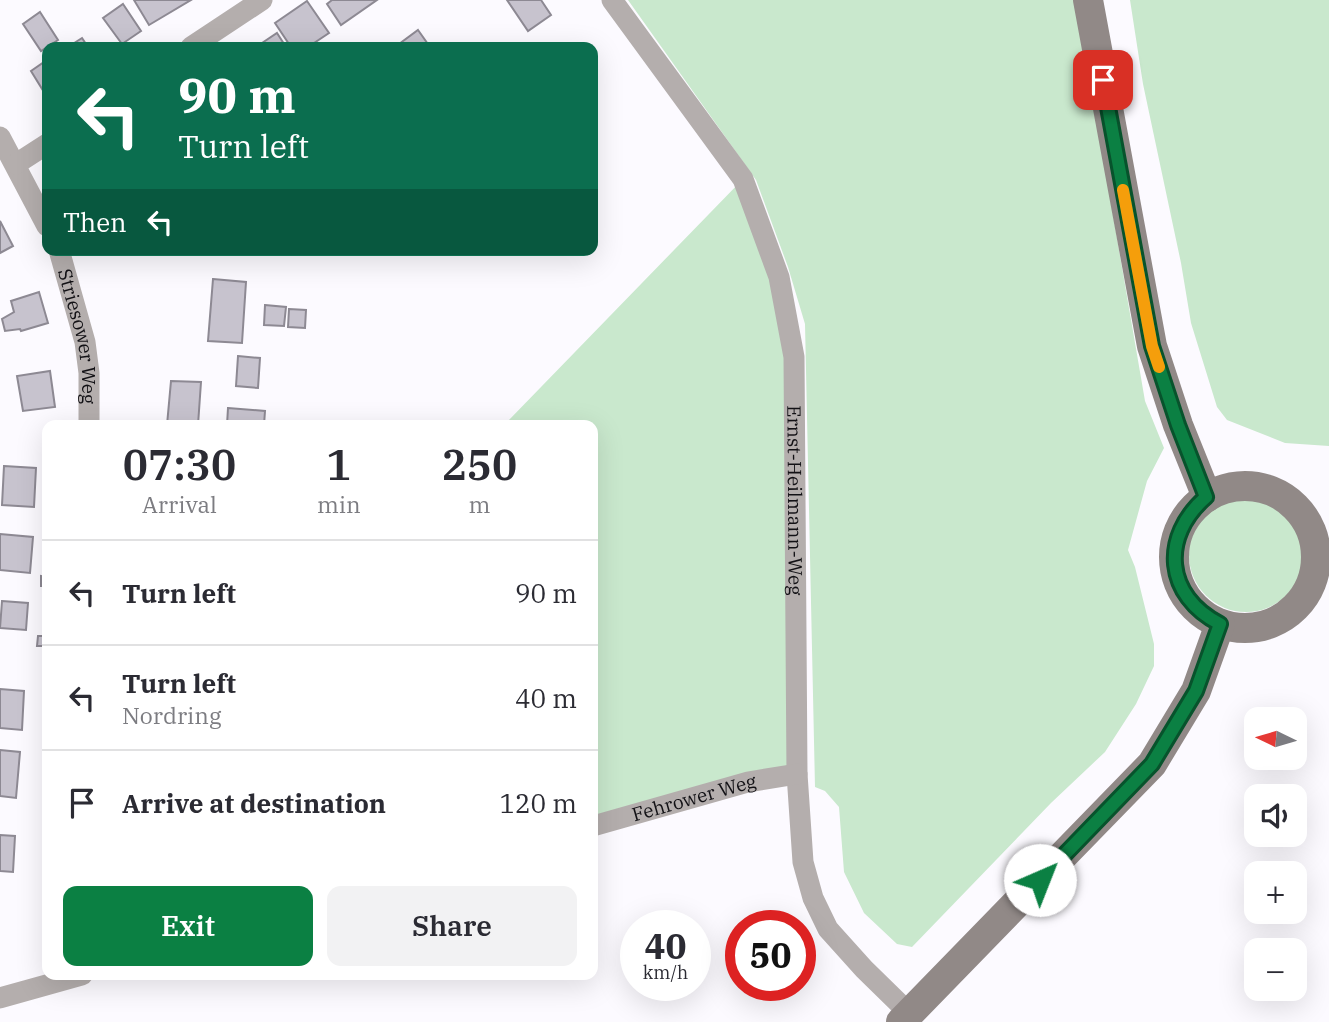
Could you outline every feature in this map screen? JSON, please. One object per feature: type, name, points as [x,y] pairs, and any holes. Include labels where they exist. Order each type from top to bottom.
[{"type":"main road","points":[[1088,0],[1152,346],[1178,425],[1206,497]]},
{"type":"main road","points":[[1248,485],[1278,493],[1295,506],[1306,519],[1323,557],[1299,604],[1283,618],[1264,626],[1245,628],[1220,624],[1194,607],[1178,581],[1174,559],[1175,543],[1192,510],[1206,497],[1220,490],[1248,485]]},
{"type":"main road","points":[[906,1018],[1152,764],[1196,691],[1220,624]]},
{"type":"street","points":[[199,42],[262,0]]},
{"type":"street","name":"Ernst-Heilmann-Weg","points":[[611,0],[743,179],[779,277],[794,357],[797,774],[803,862],[813,898],[828,929],[906,1018]]},
{"type":"street","points":[[0,136],[42,216]]},
{"type":"street","points":[[16,164],[42,147]]},
{"type":"street","name":"Striesower Weg","points":[[61,256],[85,342],[89,373],[89,420]]},
{"type":"street","name":"Fehrower Weg","points":[[598,825],[748,782],[797,774]]},
{"type":"street","points":[[0,998],[48,980]]},
{"type":"green space","points":[[628,0],[1076,0],[1145,401],[1164,448],[1147,481],[1128,550],[1135,567],[1154,644],[1154,666],[1136,704],[1105,752],[1051,803],[912,947],[897,944],[864,913],[844,872],[839,807],[825,791],[815,787],[805,324],[788,267],[756,180]]},
{"type":"green space","points":[[1130,0],[1329,0],[1329,446],[1285,443],[1227,420],[1217,407],[1191,323],[1143,84]]},
{"type":"green space","points":[[743,179],[794,357],[797,774],[598,825],[598,420],[509,420]]},
{"type":"green space","points":[[1246,498],[1268,502],[1286,515],[1299,533],[1303,555],[1299,577],[1286,595],[1268,608],[1246,612],[1224,608],[1206,595],[1193,577],[1189,555],[1193,533],[1206,515],[1224,502]]},
{"type":"building","points":[[134,0],[191,0],[149,25]]},
{"type":"building","points":[[332,0],[377,0],[341,25],[327,4]]},
{"type":"building","points":[[507,0],[541,0],[551,15],[528,31]]},
{"type":"building","points":[[307,1],[329,33],[316,42],[288,42],[275,23]]},
{"type":"building","points":[[123,4],[141,31],[121,42],[103,18]]},
{"type":"building","points":[[40,12],[58,40],[42,42],[41,51],[23,24]]},
{"type":"building","points":[[418,30],[426,42],[402,42]]},
{"type":"building","points":[[277,33],[283,42],[264,42]]},
{"type":"building","points":[[42,63],[42,89],[31,71]]},
{"type":"building","points":[[0,221],[13,246],[0,253]]},
{"type":"building","points":[[213,279],[246,282],[242,343],[208,341]]},
{"type":"building","points":[[39,292],[48,323],[21,331],[5,331],[2,319],[14,312],[11,301]]},
{"type":"building","points":[[265,305],[286,307],[284,326],[264,325]]},
{"type":"building","points":[[289,309],[306,310],[305,328],[288,327]]},
{"type":"building","points":[[238,356],[260,358],[258,388],[236,386]]},
{"type":"building","points":[[50,371],[55,407],[23,411],[17,376]]},
{"type":"building","points":[[171,381],[201,382],[198,420],[167,420]]},
{"type":"building","points":[[228,408],[265,411],[264,420],[227,420]]},
{"type":"building","points":[[4,466],[36,468],[34,507],[2,505]]},
{"type":"building","points":[[0,534],[33,537],[30,573],[0,570]]},
{"type":"building","points":[[2,601],[28,603],[26,630],[0,628]]},
{"type":"building","points":[[38,636],[42,636],[42,646],[37,646]]},
{"type":"building","points":[[0,689],[24,691],[22,730],[0,728]]},
{"type":"building","points":[[0,750],[20,752],[16,798],[0,796]]},
{"type":"building","points":[[0,835],[15,836],[13,872],[0,871]]},
{"type":"slow traffic","points":[[1123,190],[1152,346],[1159,367]]},
{"type":"route","points":[[1040,880],[1152,764],[1196,691],[1220,624],[1194,607],[1178,581],[1174,559],[1175,543],[1192,510],[1206,497],[1178,425],[1152,346],[1103,80]]}]
